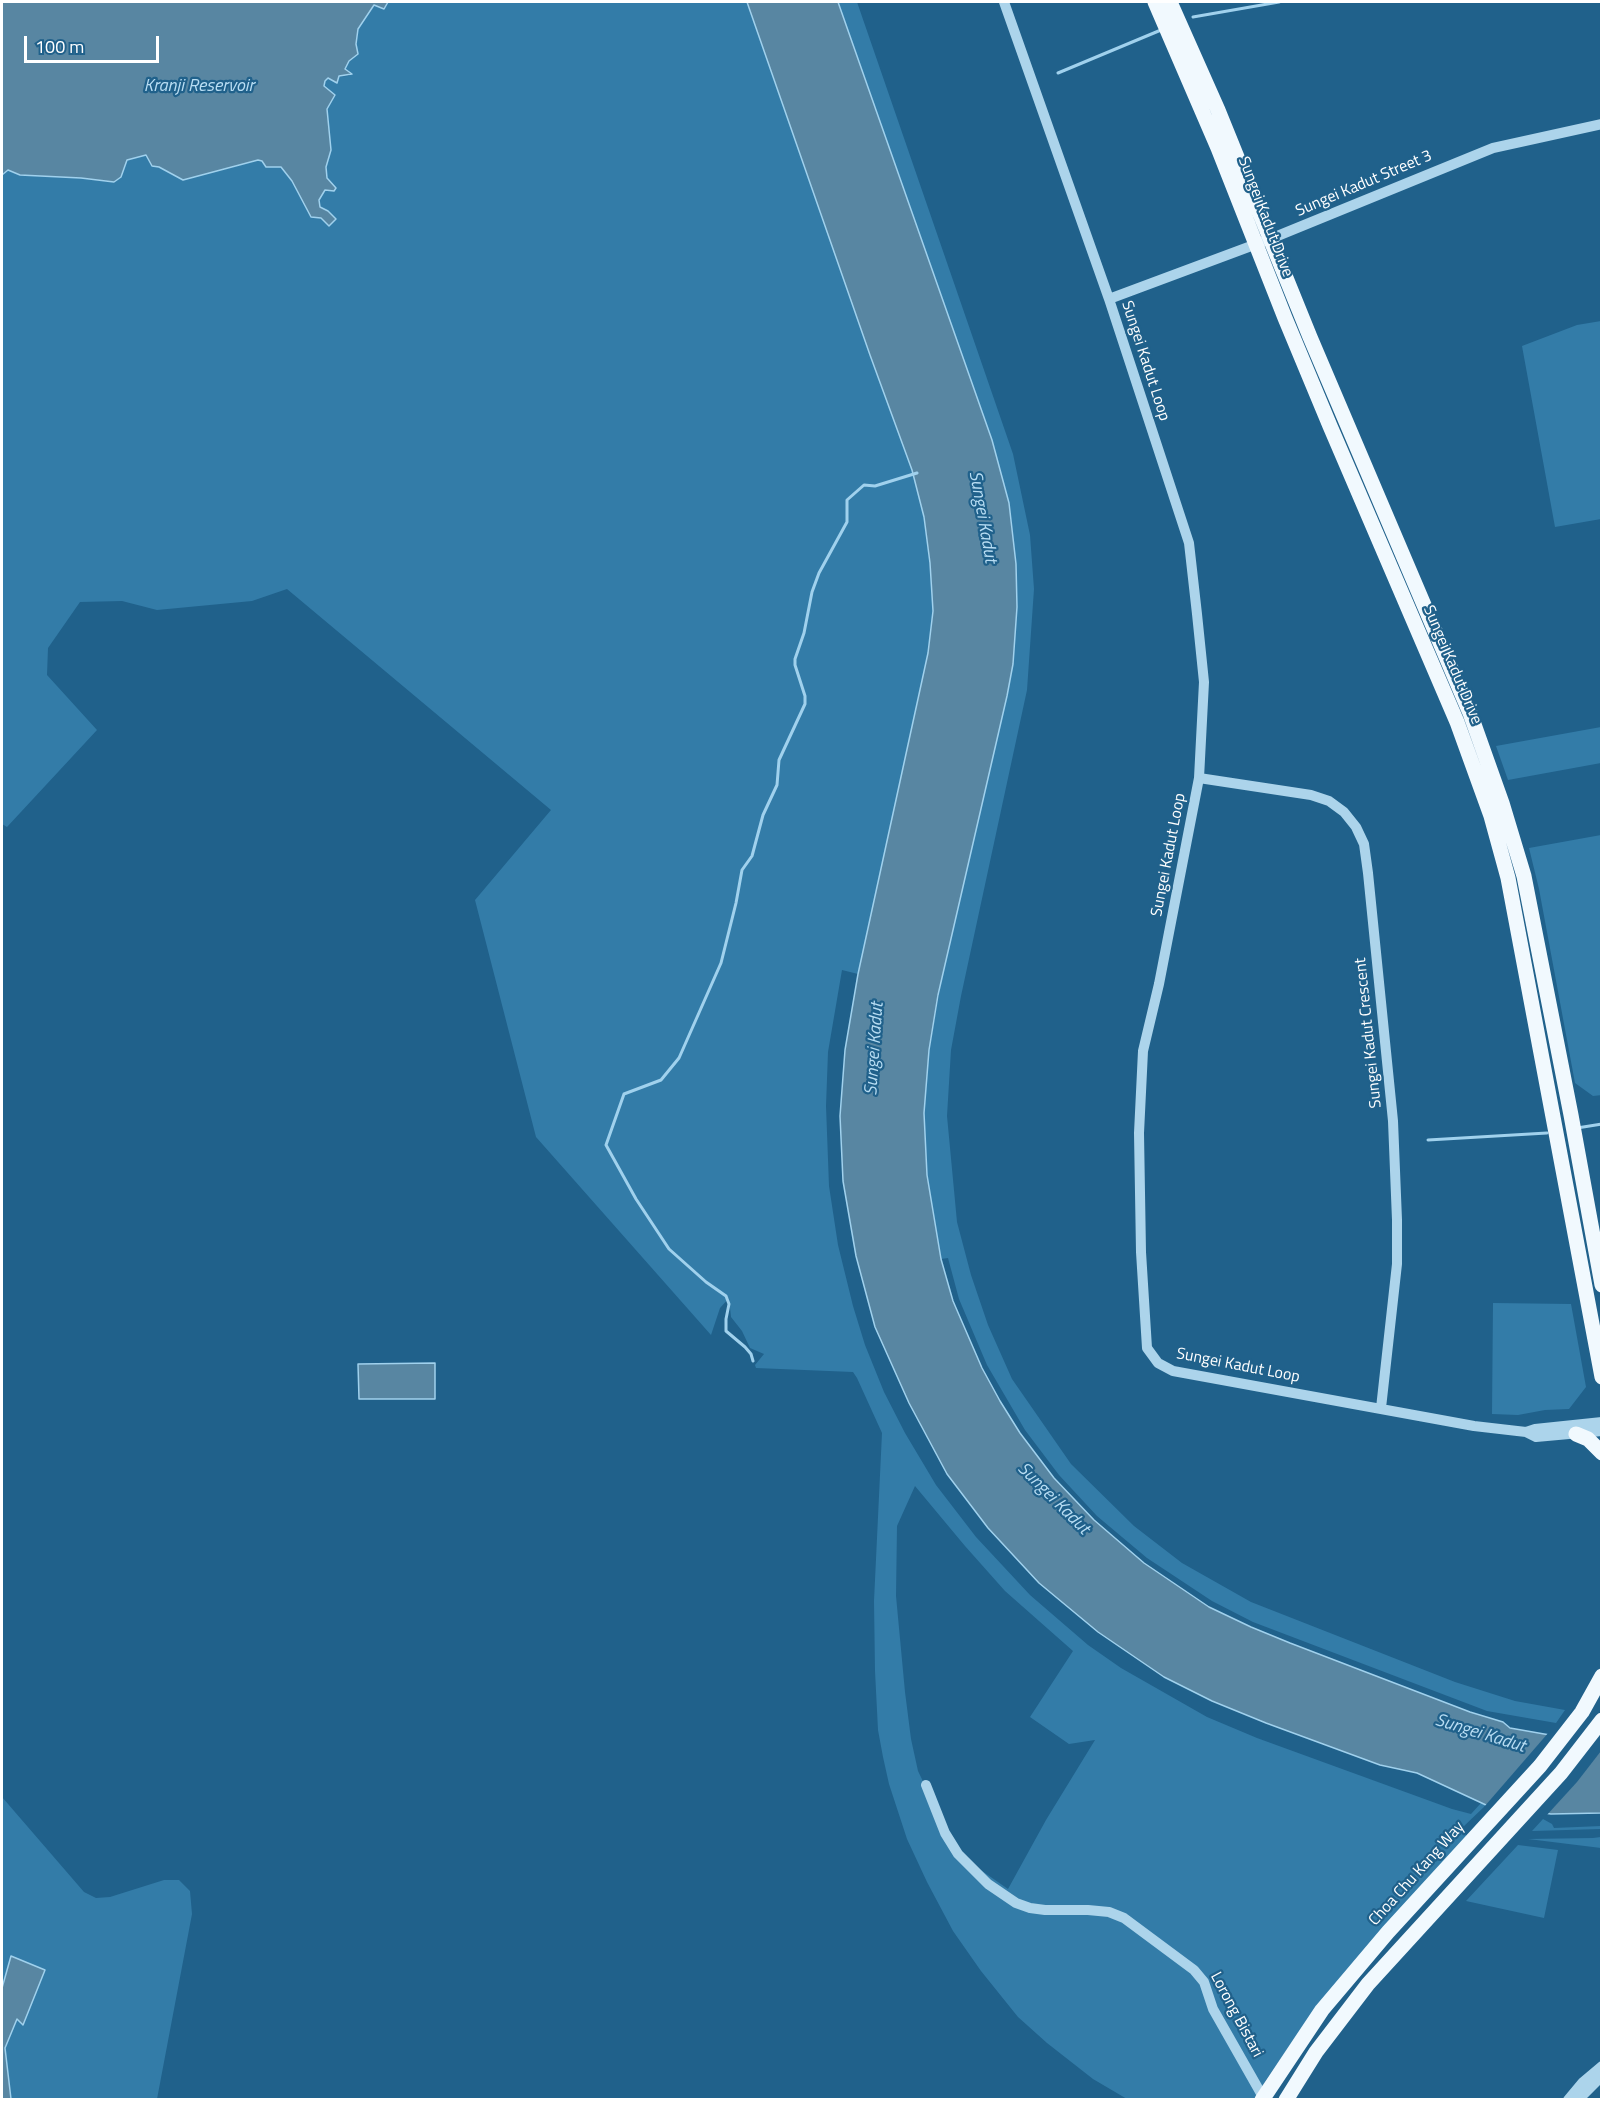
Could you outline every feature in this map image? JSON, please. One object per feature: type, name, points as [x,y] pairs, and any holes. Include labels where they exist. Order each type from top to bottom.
[{"type":"main road","name":"Sungei Kadut Drive","points":[[1155,2],[1470,714],[1502,803],[1524,876],[1602,1285]]},
{"type":"main road","name":"Sungei Kadut Drive","points":[[1170,2],[1218,110],[1303,361],[1457,722],[1491,816],[1508,878],[1596,1316],[1602,1377]]},
{"type":"main road","points":[[1576,1434],[1588,1439],[1602,1453]]},
{"type":"main road","name":"Choa Chu Kang Way","points":[[1263,2098],[1322,2010],[1388,1932],[1540,1766],[1575,1722],[1602,1676]]},
{"type":"main road","points":[[1286,2100],[1341,2018],[1422,1923],[1561,1773],[1600,1723]]},
{"type":"main road","points":[[1388,1932],[1414,1920],[1422,1923]]},
{"type":"street","name":"Sungei Kadut Loop","points":[[1004,2],[1109,299],[1189,543],[1204,682],[1199,778],[1159,984],[1143,1051],[1139,1133],[1141,1252],[1147,1348],[1158,1363],[1173,1371],[1474,1426],[1526,1432],[1536,1437],[1602,1431]]},
{"type":"street","name":"Sungei Kadut Street 3","points":[[1109,299],[1263,242],[1493,148],[1602,124]]},
{"type":"street","name":"Sungei Kadut Crescent","points":[[1199,778],[1311,795],[1329,801],[1344,812],[1356,827],[1364,844],[1393,1121],[1397,1220],[1397,1264],[1381,1408]]},
{"type":"street","name":"Sungei Kadut Loop","points":[[1526,1432],[1535,1429],[1602,1422]]},
{"type":"street","name":"Lorong Bistari","points":[[926,1785],[945,1833],[958,1854],[988,1884],[1016,1903],[1030,1908],[1109,1912],[1124,1918],[1194,1970],[1204,1982],[1214,2009],[1263,2098]]},
{"type":"street","points":[[1568,2100],[1583,2082],[1602,2066]]},
{"type":"street","points":[[1578,2100],[1602,2076]]},
{"type":"shaded area","points":[[388,2],[747,2],[912,470],[924,517],[930,564],[933,611],[928,653],[858,974],[842,970],[828,1052],[826,1106],[829,1186],[838,1245],[865,1345],[884,1392],[936,1485],[976,1537],[1030,1595],[1088,1645],[1121,1668],[1207,1717],[1257,1738],[1452,1809],[1471,1814],[1481,1803],[1486,1805],[1463,1827],[1466,1830],[1466,1837],[1343,1974],[1292,2042],[1255,2099],[1127,2099],[1093,2079],[1018,2017],[953,1931],[907,1839],[889,1784],[878,1730],[874,1601],[882,1433],[857,1378],[853,1372],[756,1368],[755,1365],[764,1354],[750,1348],[742,1331],[731,1317],[729,1298],[720,1308],[711,1335],[536,1137],[475,900],[551,810],[287,589],[252,601],[157,610],[122,601],[80,602],[48,648],[47,675],[97,730],[7,827],[2,824],[2,175],[8,170],[20,175],[114,182],[121,177],[127,160],[146,155],[152,163],[222,170],[258,160],[262,161],[266,167],[281,167],[292,181],[311,217],[328,211],[320,207],[319,200],[325,190],[326,167],[331,150],[327,109],[335,95],[324,86],[325,81],[328,77],[351,74],[345,69],[356,44],[358,29],[374,5],[384,8]],"holes":[[[915,1486],[1005,1591],[1073,1651],[1030,1717],[1069,1744],[1095,1740],[1046,1820],[1008,1889],[972,1864],[950,1837],[918,1771],[905,1692],[896,1596],[897,1526]]]},
{"type":"shaded area","points":[[838,2],[857,2],[1013,454],[1030,535],[1034,589],[1027,690],[961,996],[951,1050],[947,1116],[957,1222],[971,1275],[988,1325],[1012,1379],[1071,1464],[1134,1526],[1182,1563],[1251,1602],[1455,1682],[1515,1701],[1565,1710],[1556,1723],[1487,1711],[1253,1622],[1212,1601],[1147,1558],[1097,1516],[1059,1475],[1025,1430],[987,1365],[959,1299],[948,1258],[941,1259],[927,1175],[924,1113],[929,1050],[1016,564],[1009,503],[992,440]]},
{"type":"shaded area","points":[[1601,321],[1601,519],[1555,527],[1522,346],[1577,325]]},
{"type":"shaded area","points":[[1601,727],[1601,763],[1508,780],[1496,746]]},
{"type":"shaded area","points":[[1601,835],[1602,1095],[1593,1096],[1575,1083],[1539,889],[1529,848]]},
{"type":"shaded area","points":[[1493,1303],[1571,1304],[1586,1387],[1569,1409],[1545,1410],[1518,1415],[1492,1414]]},
{"type":"shaded area","points":[[2,1797],[84,1892],[96,1898],[110,1897],[164,1880],[179,1880],[190,1891],[192,1914],[157,2099],[11,2099],[5,2048],[17,2018],[22,2025],[11,1956],[2,1988]]},
{"type":"shaded area","points":[[1543,1819],[1552,1824],[1554,1828],[1601,1826],[1601,1829],[1532,1831]]},
{"type":"shaded area","points":[[1601,1837],[1601,1848],[1528,1839],[1593,1838]]},
{"type":"shaded area","points":[[1518,1845],[1558,1850],[1544,1918],[1466,1901]]},
{"type":"water","name":"Kranji Reservoir","points":[[2,2],[388,2],[384,9],[374,5],[358,29],[356,44],[358,54],[349,61],[345,69],[352,74],[339,76],[337,83],[328,78],[325,81],[324,86],[335,95],[327,109],[331,150],[326,167],[327,178],[336,188],[334,191],[325,190],[319,200],[320,207],[336,219],[329,226],[321,218],[311,217],[292,181],[281,167],[266,167],[262,161],[258,160],[183,180],[159,167],[152,166],[146,155],[127,160],[121,177],[114,182],[20,175],[8,170],[2,175]]},
{"type":"water","name":"Sungei Kadut","points":[[747,2],[838,2],[992,440],[1009,503],[1016,564],[1017,607],[1013,664],[938,995],[929,1050],[924,1113],[927,1175],[941,1259],[953,1301],[982,1368],[1020,1433],[1054,1478],[1094,1520],[1144,1563],[1209,1607],[1290,1643],[1470,1712],[1503,1722],[1510,1728],[1601,1744],[1601,1813],[1551,1814],[1486,1805],[1417,1773],[1380,1765],[1266,1723],[1212,1701],[1164,1677],[1098,1632],[1039,1583],[988,1528],[947,1474],[909,1403],[875,1327],[856,1256],[843,1181],[840,1116],[845,1050],[858,974],[928,653],[933,611],[930,563],[924,517],[912,470]]},
{"type":"water","points":[[435,1363],[435,1399],[359,1399],[358,1364]]},
{"type":"water","points":[[11,1956],[45,1970],[23,2025],[17,2019],[5,2048],[11,2099],[2,2099],[2,1988]]},
{"type":"pier","points":[[1549,1732],[1602,1741],[1601,1751],[1546,1816],[1484,1807]]},
{"type":"waterway","points":[[1193,17],[1279,2]]},
{"type":"waterway","points":[[1058,73],[1161,30]]},
{"type":"waterway","points":[[753,1361],[745,1347],[726,1331],[729,1304],[726,1296],[706,1282],[669,1249],[636,1199],[606,1145],[624,1094],[661,1080],[679,1058],[721,963],[742,870],[752,856],[763,815],[777,785],[779,760],[805,704],[795,659],[819,573],[847,522],[847,500],[864,485],[875,486],[917,473]]},
{"type":"waterway","points":[[1577,1128],[1602,1124]]},
{"type":"waterway","points":[[1428,1140],[1547,1133]]}]
